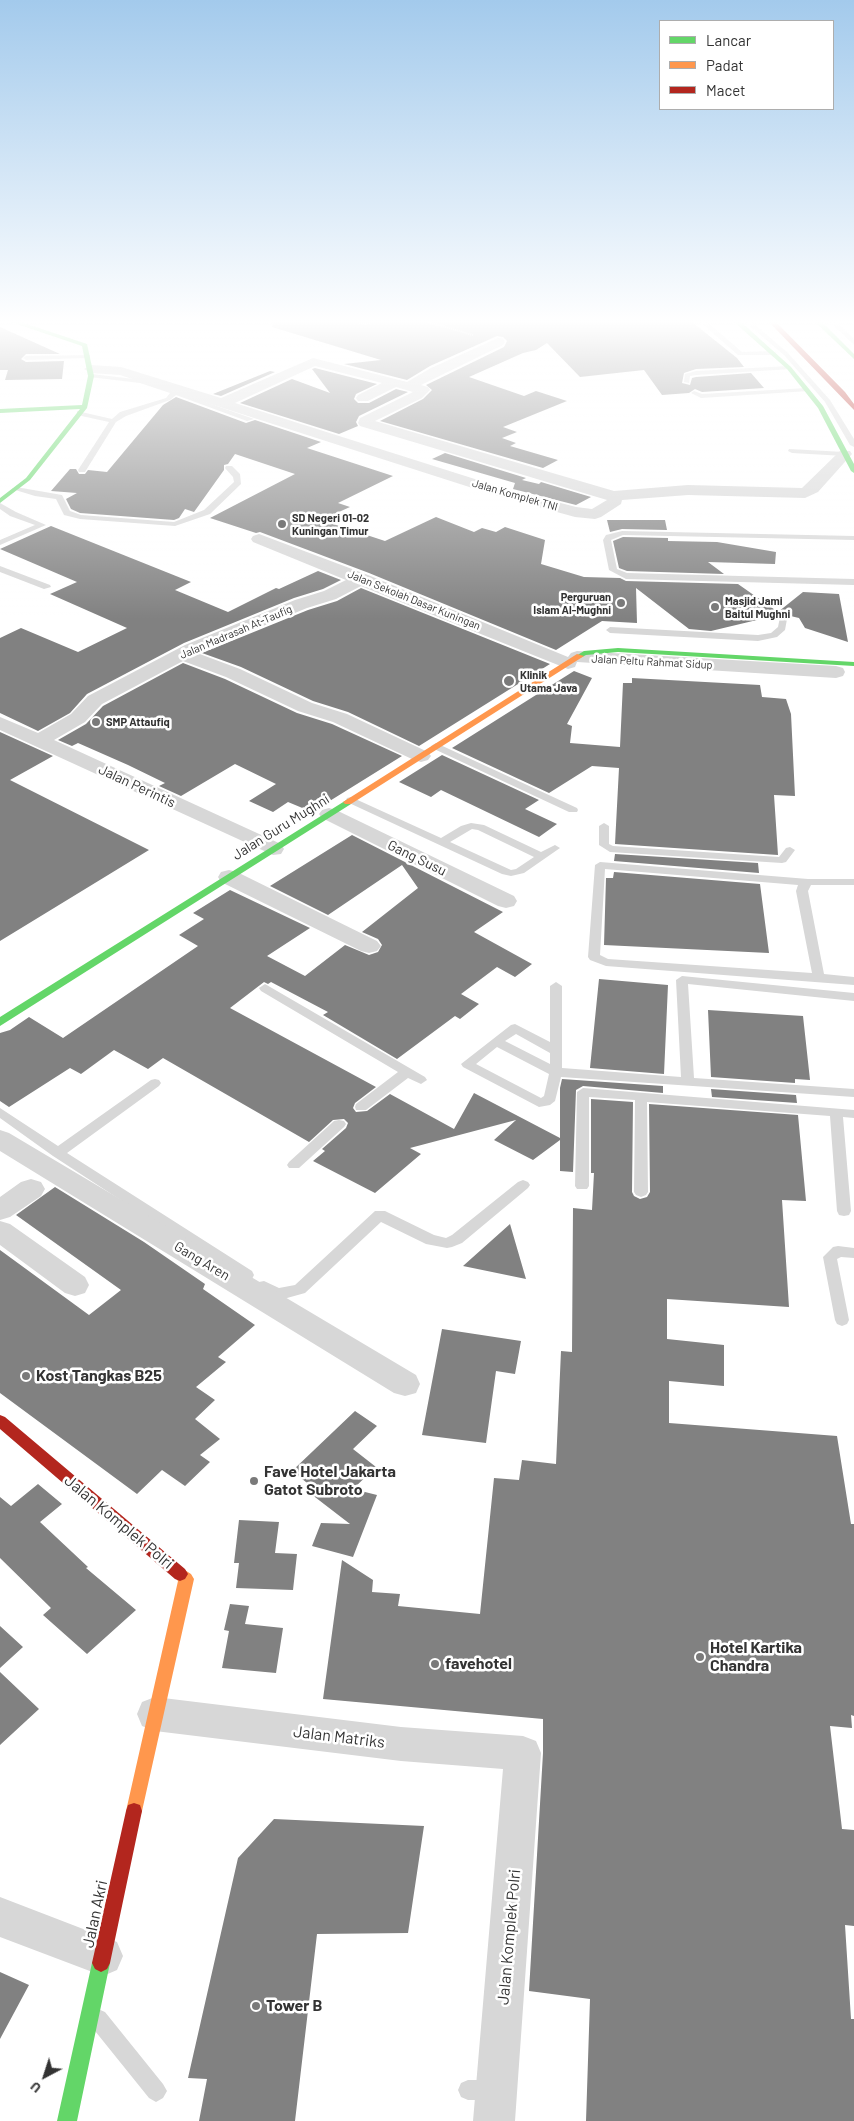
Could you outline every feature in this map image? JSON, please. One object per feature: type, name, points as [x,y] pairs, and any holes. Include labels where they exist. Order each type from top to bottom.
[{"type":"main road","points":[[0,501],[28,479],[73,421]]},
{"type":"main road","points":[[831,421],[850,449],[854,471]]},
{"type":"main road","name":"Jalan Peltu Rahmat Sidup","points":[[573,660],[598,651],[659,652],[752,662],[854,664]]},
{"type":"main road","name":"Jalan Guru Mughni","points":[[0,1022],[573,660]]},
{"type":"main road","name":"Jalan Komplek Polri","points":[[0,1421],[186,1579],[164,1676]]},
{"type":"main road","name":"Jalan Akri","points":[[67,2121],[164,1676]]},
{"type":"street","name":"Jalan Komplek TNI","points":[[278,421],[494,490],[575,512],[595,514],[615,501],[613,496]]},
{"type":"street","points":[[365,421],[365,423],[380,428],[613,496],[688,490],[805,492],[812,489],[850,449]]},
{"type":"street","points":[[380,428],[397,421]]},
{"type":"street","name":"Jalan Sekolah Dasar Kuningan","points":[[259,539],[573,660]]},
{"type":"street","name":"Jalan Madrasah At-Taufig","points":[[39,742],[78,718],[95,700],[182,654],[301,604],[339,591],[362,579]]},
{"type":"street","points":[[182,654],[234,673],[305,707],[428,751]]},
{"type":"street","name":"Jalan Peltu Rahmat Sidup","points":[[573,660],[752,662],[836,672]]},
{"type":"street","name":"Jalan Perintis","points":[[0,723],[273,849]]},
{"type":"street","name":"Gang Susu","points":[[329,814],[506,901]]},
{"type":"street","points":[[229,877],[369,946]]},
{"type":"street","name":"Gang Aren","points":[[0,1139],[404,1384]]},
{"type":"street","points":[[0,1210],[31,1189]]},
{"type":"street","points":[[0,1231],[75,1285]]},
{"type":"street","name":"Jalan Matriks","points":[[155,1714],[401,1744],[523,1753]]},
{"type":"street","name":"Jalan Komplek Polri","points":[[486,2100],[523,1753]]},
{"type":"street","points":[[0,1917],[103,1956]]},
{"type":"lane","points":[[82,470],[112,421]]},
{"type":"lane","points":[[792,451],[850,449],[837,421]]},
{"type":"lane","points":[[16,489],[34,494],[61,494],[67,513],[80,517],[175,524],[207,512],[238,482],[238,476],[229,468]]},
{"type":"lane","points":[[0,505],[12,514],[42,524],[0,543]]},
{"type":"lane","points":[[854,538],[622,533],[609,537],[607,540],[613,570],[626,576],[854,582]]},
{"type":"lane","points":[[0,569],[47,587]]},
{"type":"lane","points":[[610,630],[758,638],[774,635],[782,628],[783,619]]},
{"type":"lane","points":[[659,652],[660,633]]},
{"type":"lane","points":[[428,751],[573,810]]},
{"type":"lane","points":[[351,800],[502,871],[512,873],[520,871],[555,848]]},
{"type":"lane","points":[[443,842],[464,828],[471,826],[480,827],[542,857]]},
{"type":"lane","points":[[604,826],[604,845],[610,849],[782,860],[790,850]]},
{"type":"lane","points":[[854,882],[808,882],[600,865],[594,957],[606,962],[819,976],[854,981]]},
{"type":"lane","points":[[808,882],[803,886],[802,891],[819,976]]},
{"type":"lane","points":[[688,1081],[682,980],[854,996]]},
{"type":"lane","points":[[556,986],[556,1052],[556,1072],[550,1098],[545,1102],[539,1103],[467,1064],[515,1028],[556,1052]]},
{"type":"lane","points":[[265,988],[421,1080]]},
{"type":"lane","points":[[497,1042],[556,1072],[854,1092]]},
{"type":"lane","points":[[360,1107],[407,1072]]},
{"type":"lane","points":[[58,1153],[156,1082]]},
{"type":"lane","points":[[582,1186],[583,1092],[854,1114]]},
{"type":"lane","points":[[641,1096],[641,1192]]},
{"type":"lane","points":[[0,1112],[58,1153],[254,1281],[277,1293],[287,1294],[300,1289],[380,1215],[431,1240],[447,1243],[457,1239],[523,1185]]},
{"type":"lane","points":[[836,1112],[844,1211]]},
{"type":"lane","points":[[294,1164],[339,1124]]},
{"type":"lane","points":[[842,1320],[830,1257],[838,1251],[854,1253]]},
{"type":"lane","points":[[91,2011],[156,2091]]},
{"type":"building","points":[[150,421],[241,421],[246,423],[258,421],[321,442],[307,448],[393,476],[338,503],[350,507],[321,520],[385,541],[436,517],[474,532],[482,528],[496,532],[505,527],[545,540],[541,564],[584,577],[620,578],[626,581],[738,584],[778,612],[803,592],[839,594],[848,642],[805,628],[799,618],[782,614],[711,631],[689,629],[636,588],[637,623],[602,621],[556,650],[369,573],[260,532],[256,533],[210,518],[295,474],[235,454],[228,464],[224,465],[224,470],[194,512],[185,509],[179,518],[174,520],[80,513],[71,509],[66,499],[77,493],[51,491],[70,469],[76,469],[79,474],[85,474],[88,470],[107,472]]},
{"type":"building","points":[[297,421],[357,421],[358,426],[339,434]]},
{"type":"building","points":[[380,421],[518,421],[503,427],[517,432],[502,438],[516,443],[510,446],[558,460],[543,468]]},
{"type":"building","points":[[445,453],[526,478],[522,480],[539,484],[541,482],[591,497],[576,505],[513,489],[515,483],[432,459]]},
{"type":"building","points":[[607,520],[665,520],[667,530],[622,529],[610,532]]},
{"type":"building","points":[[51,526],[191,582],[175,590],[228,612],[276,588],[279,589],[318,571],[341,580],[323,589],[294,598],[184,643],[87,694],[70,713],[38,731],[0,713],[0,638],[21,628],[78,652],[127,628],[50,594],[77,582],[0,549]]},
{"type":"building","points":[[623,537],[668,538],[668,541],[717,542],[776,552],[775,564],[708,562],[724,574],[627,571],[619,568],[613,541]]},
{"type":"building","points":[[361,588],[550,664],[419,746],[348,712],[313,701],[241,667],[202,653],[308,610],[337,601]]},
{"type":"building","points":[[183,663],[225,679],[297,713],[332,724],[402,756],[312,812],[288,802],[273,812],[249,801],[276,784],[235,764],[181,796],[159,786],[165,783],[128,765],[78,743],[72,746],[58,740],[86,724],[103,706]]},
{"type":"building","points":[[574,671],[592,678],[567,724],[572,726],[570,743],[620,747],[623,683],[632,683],[632,678],[760,685],[762,697],[786,699],[791,714],[795,796],[774,795],[778,855],[615,844],[619,768],[592,766],[549,793],[452,748]]},
{"type":"building","points":[[0,732],[53,756],[10,780],[149,850],[0,941]]},
{"type":"building","points":[[442,755],[539,800],[525,809],[557,824],[539,837],[441,790],[431,797],[399,782]]},
{"type":"building","points":[[352,835],[503,912],[474,932],[532,964],[515,977],[497,967],[461,994],[479,1004],[460,1019],[455,1016],[397,1059],[323,1015],[328,1012],[271,982],[268,984],[264,982],[230,1008],[376,1087],[355,1103],[353,1108],[356,1112],[367,1111],[390,1094],[454,1129],[474,1093],[560,1138],[560,1088],[562,1079],[663,1086],[663,1093],[583,1086],[576,1090],[573,1172],[560,1171],[560,1140],[533,1160],[494,1140],[516,1120],[410,1148],[421,1154],[375,1193],[313,1161],[325,1151],[322,1149],[346,1128],[348,1123],[344,1119],[333,1120],[309,1142],[163,1058],[148,1069],[114,1050],[81,1074],[70,1068],[9,1107],[0,1101],[0,1033],[10,1030],[29,1017],[63,1038],[198,946],[179,935],[204,919],[193,913],[230,890],[310,928],[267,956],[305,976],[345,945],[369,955],[378,952],[382,945],[378,939],[362,932],[418,888],[402,865],[328,915],[270,886]]},
{"type":"building","points":[[615,854],[758,863],[759,873],[614,861]]},
{"type":"building","points":[[614,872],[760,884],[769,953],[604,945],[606,878],[613,878]]},
{"type":"building","points":[[599,979],[668,985],[664,1074],[590,1068]]},
{"type":"building","points":[[708,1010],[803,1016],[810,1080],[795,1079],[795,1083],[711,1077]]},
{"type":"building","points":[[711,1089],[796,1095],[797,1103],[712,1097]]},
{"type":"building","name":"Hotel Kartika Chandra","points":[[591,1099],[633,1102],[632,1192],[634,1196],[640,1199],[647,1197],[650,1192],[649,1104],[798,1115],[806,1201],[782,1200],[789,1307],[667,1299],[667,1339],[724,1345],[724,1386],[669,1381],[669,1423],[837,1436],[851,1524],[854,1524],[854,1716],[851,1715],[852,1728],[830,1726],[842,1829],[854,1830],[854,1926],[845,1925],[851,2019],[854,2019],[854,2121],[586,2121],[590,1999],[529,1991],[543,1753],[543,1719],[323,1699],[342,1560],[373,1580],[372,1592],[400,1594],[398,1606],[480,1614],[494,1478],[519,1480],[522,1460],[556,1464],[561,1351],[572,1352],[573,1208],[592,1210],[594,1173],[591,1173]]},
{"type":"building","points":[[55,1187],[144,1242],[205,1284],[203,1289],[255,1325],[218,1357],[226,1362],[196,1387],[215,1400],[195,1419],[220,1439],[200,1455],[210,1462],[185,1486],[162,1470],[137,1494],[0,1393],[0,1250],[89,1315],[121,1290],[16,1215]]},
{"type":"building","points":[[510,1224],[526,1279],[463,1266]]},
{"type":"building","points":[[442,1329],[521,1341],[515,1374],[496,1371],[486,1443],[422,1435]]},
{"type":"building","points":[[355,1411],[377,1426],[353,1449],[376,1467],[353,1489],[377,1495],[353,1557],[312,1546],[321,1523],[350,1524],[311,1494],[316,1490],[292,1471]]},
{"type":"building","points":[[38,1484],[62,1504],[40,1522],[88,1567],[86,1568],[136,1610],[87,1654],[43,1615],[51,1608],[0,1558],[0,1497],[11,1506]]},
{"type":"building","points":[[239,1520],[279,1522],[275,1553],[297,1554],[293,1590],[236,1588],[239,1563],[234,1563]]},
{"type":"building","points":[[230,1604],[249,1606],[245,1624],[283,1628],[276,1673],[222,1668],[229,1631],[224,1630]]},
{"type":"building","points":[[0,1626],[23,1647],[0,1668]]},
{"type":"building","points":[[0,1672],[39,1709],[0,1745]]},
{"type":"building","name":"Tower B","points":[[274,1819],[424,1826],[408,1933],[317,1934],[295,2121],[199,2121],[207,2079],[188,2078],[238,1858]]},
{"type":"building","points":[[0,1972],[29,1985],[0,2039]]},
{"type":"traffic: fast","points":[[0,501],[28,479],[74,421]]},
{"type":"traffic: fast","points":[[828,421],[854,471]]},
{"type":"traffic: fast","points":[[580,656],[584,653],[618,650],[854,664]]},
{"type":"traffic: fast","points":[[0,1022],[348,802]]},
{"type":"traffic: fast","points":[[67,2121],[101,1963]]},
{"type":"traffic: slow","points":[[348,802],[580,656]]},
{"type":"traffic: slow","points":[[134,1811],[186,1579],[180,1574]]},
{"type":"traffic: jam","points":[[0,1421],[180,1574]]},
{"type":"traffic: jam","points":[[101,1963],[134,1811]]},
{"type":"place","name":"SD Negeri 01-02 Kuningan Timur","points":[[282,524]]},
{"type":"place","name":"Perguruan Islam Al-Mughni","points":[[621,603]]},
{"type":"place","name":"Masjid Jami Baitul Mughni","points":[[715,607]]},
{"type":"place","name":"Klinik Utama Java","points":[[509,681]]},
{"type":"place","name":"SMP Attaufiq","points":[[96,722]]},
{"type":"place","name":"Kost Tangkas B25","points":[[26,1376]]},
{"type":"place","name":"Fave Hotel Jakarta Gatot Subroto","points":[[254,1481]]},
{"type":"place","name":"Hotel Kartika Chandra","points":[[700,1657]]},
{"type":"place","name":"favehotel","points":[[435,1664]]},
{"type":"place","name":"Tower B","points":[[256,2006]]}]
